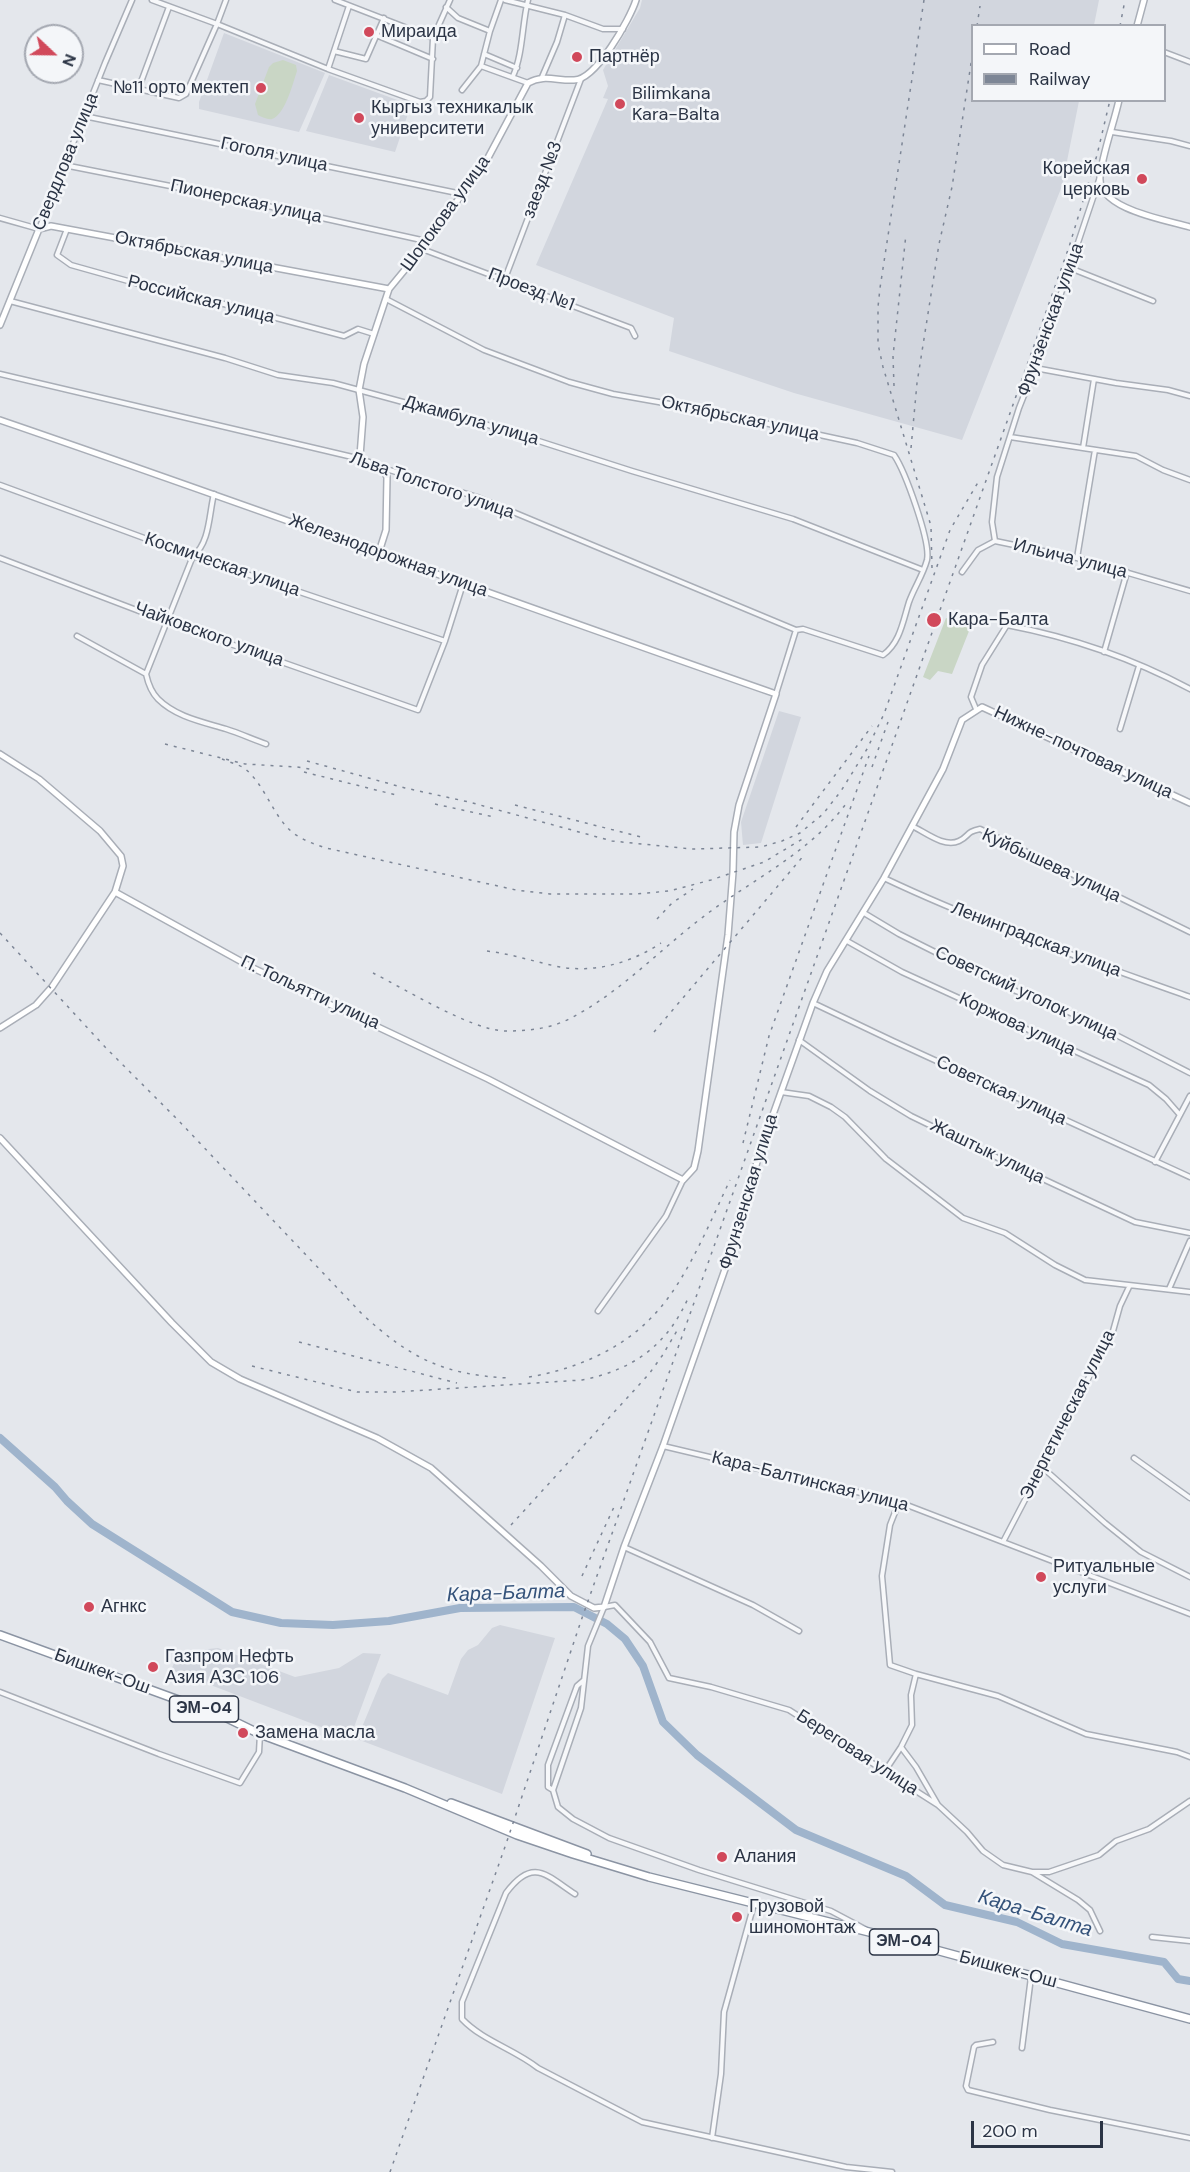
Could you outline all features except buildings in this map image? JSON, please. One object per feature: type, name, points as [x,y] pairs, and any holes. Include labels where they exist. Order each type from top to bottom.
[{"type":"highway","name":"Бишкек-Ош","points":[[0,1635],[225,1717],[260,1734],[649,1877],[877,1934],[1190,2019]]},
{"type":"street","name":"Свердлова улица","points":[[0,325],[132,0]]},
{"type":"street","points":[[152,0],[328,69],[415,101],[424,102],[430,97],[433,38],[450,0]]},
{"type":"street","points":[[98,80],[179,98],[185,96],[226,0]]},
{"type":"street","points":[[335,0],[433,38]]},
{"type":"street","points":[[462,90],[480,66],[490,31],[503,0],[565,15],[603,28],[622,29]]},
{"type":"street","points":[[513,76],[517,68],[528,0]]},
{"type":"street","points":[[480,66],[528,83],[542,77],[581,79],[594,68],[622,29],[636,0]]},
{"type":"street","points":[[1138,24],[1144,0]]},
{"type":"street","points":[[328,69],[350,6]]},
{"type":"street","points":[[138,90],[169,7]]},
{"type":"street","points":[[446,7],[458,18],[490,31]]},
{"type":"street","points":[[542,77],[557,42],[565,15]]},
{"type":"street","points":[[334,51],[366,59],[384,18]]},
{"type":"street","points":[[376,35],[433,59]]},
{"type":"street","points":[[1166,53],[1190,62]]},
{"type":"street","points":[[484,54],[517,68]]},
{"type":"street","name":"заезд №3","points":[[504,281],[581,79]]},
{"type":"street","name":"Шопокова улица","points":[[363,460],[359,452],[363,417],[358,390],[388,289],[422,249],[482,169],[528,83]]},
{"type":"street","name":"Фрунзенская улица","points":[[995,541],[992,522],[997,477],[1089,216],[1119,102]]},
{"type":"street","name":"Гоголя улица","points":[[84,116],[465,194]]},
{"type":"street","points":[[1112,132],[1190,146]]},
{"type":"street","name":"Пионерская улица","points":[[64,165],[236,199],[426,241]]},
{"type":"street","points":[[1099,179],[1105,195],[1117,205],[1190,227]]},
{"type":"street","name":"Октябрьская улица","points":[[0,218],[39,229],[51,226],[388,289]]},
{"type":"street","name":"Российская улица","points":[[67,229],[57,255],[71,265],[135,284],[220,303],[344,336],[358,329],[374,334]]},
{"type":"street","name":"Проезд №1","points":[[422,249],[631,328],[635,336]]},
{"type":"street","points":[[1070,268],[1153,301]]},
{"type":"street","name":"Октябрьская улица","points":[[385,298],[484,350],[569,382],[613,394],[704,410],[857,443],[894,455],[903,468],[928,558],[910,600],[900,632],[889,651],[883,655]]},
{"type":"street","name":"Джамбула улица","points":[[10,301],[225,358],[278,375],[333,383],[495,427],[793,519],[923,570]]},
{"type":"street","points":[[1035,368],[1168,390],[1190,396]]},
{"type":"street","name":"Льва Толстого улица","points":[[0,374],[363,460],[477,497],[796,630],[803,629],[883,655]]},
{"type":"street","points":[[1083,448],[1094,379]]},
{"type":"street","name":"Железнодорожная улица","points":[[0,420],[215,493],[776,694]]},
{"type":"street","points":[[1010,436],[1136,456],[1163,470],[1190,480]]},
{"type":"street","points":[[1077,558],[1095,450]]},
{"type":"street","points":[[379,552],[386,530],[387,477],[382,468]]},
{"type":"street","name":"Космическая улица","points":[[0,485],[193,556],[445,641]]},
{"type":"street","points":[[215,493],[207,532],[200,550],[193,556],[146,674],[149,685],[158,699],[177,711],[196,721],[266,744]]},
{"type":"street","name":"Ильича улица","points":[[962,572],[978,550],[995,541],[1077,558],[1190,591]]},
{"type":"street","name":"Чайковского улица","points":[[0,558],[168,622],[418,710],[445,641]]},
{"type":"street","points":[[1104,652],[1126,572]]},
{"type":"street","points":[[445,641],[464,584]]},
{"type":"street","points":[[976,709],[971,697],[982,665],[1007,624],[1031,629],[1104,652],[1190,689]]},
{"type":"street","points":[[598,1311],[666,1216],[683,1180],[694,1168],[728,935],[734,872],[734,831],[740,805],[796,630]]},
{"type":"street","points":[[77,636],[146,674]]},
{"type":"street","points":[[1120,729],[1139,666]]},
{"type":"street","name":"Нижне-почтовая улица","points":[[976,709],[982,707],[1190,803]]},
{"type":"street","name":"Фрунзенская улица","points":[[553,1790],[581,1708],[588,1646],[663,1446],[730,1252],[761,1148],[813,1003],[827,971],[864,913],[943,769],[962,720],[976,709]]},
{"type":"street","points":[[0,754],[39,779],[100,831],[121,856],[123,866],[115,892],[52,987],[36,1005],[0,1028]]},
{"type":"street","name":"Куйбышева улица","points":[[912,826],[938,840],[949,842],[959,841],[970,831],[980,829],[1190,932]]},
{"type":"street","name":"Ленинградская улица","points":[[884,878],[929,899],[1051,948],[1190,997]]},
{"type":"street","name":"П. Тольятти улица","points":[[115,892],[254,968],[488,1079],[683,1180]]},
{"type":"street","name":"Советский уголок улица","points":[[864,913],[899,934],[1001,985],[1083,1018],[1190,1073]]},
{"type":"street","name":"Коржова улица","points":[[847,941],[902,972],[1149,1085],[1180,1115]]},
{"type":"street","name":"Советская улица","points":[[813,1003],[1190,1177]]},
{"type":"street","name":"Жаштык улица","points":[[799,1040],[870,1091],[911,1116],[1135,1222],[1190,1233]]},
{"type":"street","points":[[780,1092],[810,1096],[845,1116],[886,1159],[963,1218],[1005,1233],[1055,1265],[1085,1280],[1129,1287],[1190,1292]]},
{"type":"street","points":[[1155,1162],[1190,1096]]},
{"type":"street","points":[[0,1138],[211,1362],[240,1379],[377,1438],[431,1468],[541,1566],[571,1596],[594,1608],[604,1607]]},
{"type":"street","points":[[1169,1289],[1190,1241]]},
{"type":"street","name":"Энергетическая улица","points":[[1003,1542],[1113,1331],[1120,1306],[1129,1287]]},
{"type":"street","name":"Кара-Балтинская улица","points":[[663,1446],[899,1502],[1190,1614]]},
{"type":"street","points":[[1134,1458],[1190,1498]]},
{"type":"street","points":[[1042,1467],[1105,1523],[1142,1552],[1190,1577]]},
{"type":"street","points":[[899,1502],[890,1525],[882,1576],[890,1665],[998,1696],[1086,1734],[1177,1752],[1190,1757]]},
{"type":"street","points":[[624,1547],[753,1605],[799,1631]]},
{"type":"street","name":"Береговая улица","points":[[604,1607],[615,1605],[650,1642],[669,1678],[789,1710],[938,1805],[967,1832],[983,1851],[1003,1865],[1032,1872],[1084,1905],[1090,1910],[1101,1931]]},
{"type":"street","points":[[885,1771],[912,1725],[911,1695],[916,1674]]},
{"type":"street","points":[[585,1680],[577,1686],[548,1765],[548,1787],[553,1790],[558,1807],[573,1819],[609,1838],[699,1870],[831,1911],[877,1934]]},
{"type":"street","points":[[0,1692],[240,1783],[260,1752],[260,1734]]},
{"type":"street","points":[[901,1747],[916,1767],[938,1805]]},
{"type":"street","points":[[1032,1872],[1049,1872],[1099,1855],[1116,1841],[1149,1829],[1190,1801]]},
{"type":"street","points":[[575,1894],[541,1872],[529,1873],[514,1882],[506,1893],[462,2002],[462,2019],[472,2029],[529,2060],[538,2068],[642,2122],[846,2167],[892,2172]]},
{"type":"street","points":[[712,2138],[721,2074],[724,2012],[754,1904]]},
{"type":"street","points":[[1152,1937],[1190,1941]]},
{"type":"street","points":[[1022,2048],[1031,1977]]},
{"type":"street","points":[[993,2042],[974,2047],[966,2086],[968,2090],[1050,2110],[1190,2138]]},
{"type":"shaded area","points":[[642,0],[1099,0],[1094,24],[971,24],[971,102],[1079,102],[1062,186],[962,440],[794,393],[669,351],[674,318],[536,265],[608,99],[603,98],[608,86],[603,70],[640,8]]},
{"type":"shaded area","name":"№11 орто мектеп","points":[[224,33],[325,73],[299,132],[199,109],[199,102]]},
{"type":"shaded area","name":"Кыргыз техникалык университети","points":[[329,75],[411,105],[395,152],[306,131]]},
{"type":"shaded area","points":[[779,711],[801,717],[761,843],[743,845],[741,822]]},
{"type":"shaded area","points":[[500,1625],[555,1638],[502,1794],[357,1739],[382,1679],[388,1673],[448,1695],[461,1659],[468,1650],[478,1645],[492,1628]]},
{"type":"shaded area","points":[[218,1648],[295,1677],[339,1668],[363,1653],[381,1654],[350,1738],[171,1670],[179,1652]]},
{"type":"green space","points":[[283,60],[296,65],[297,71],[281,112],[272,119],[267,119],[258,115],[255,104],[269,67]]},
{"type":"green space","points":[[946,618],[971,626],[952,674],[938,671],[930,680],[923,677]]},
{"type":"waterway","name":"Кара-Балта","points":[[0,1438],[92,1524],[232,1612],[281,1623],[333,1625],[389,1621],[460,1608],[574,1607],[607,1624],[625,1639],[643,1666],[663,1722],[697,1755],[796,1830],[906,1876],[945,1905],[1017,1922],[1062,1944],[1164,1962],[1178,1979],[1190,1981]]},
{"type":"railway","points":[[924,0],[880,288],[878,344],[931,526],[932,568]]},
{"type":"railway","points":[[1120,24],[1125,0]]},
{"type":"railway","points":[[977,24],[980,6]]},
{"type":"railway","points":[[911,448],[917,383],[939,244],[952,187],[971,64]]},
{"type":"railway","points":[[390,2172],[506,1844],[582,1618],[1069,247],[1097,155],[1110,102]]},
{"type":"railway","points":[[894,386],[893,356],[906,234]]},
{"type":"railway","points":[[307,761],[612,841],[692,849],[761,847],[782,841],[800,833],[823,814],[841,791],[867,749],[884,714],[950,530],[980,479]]},
{"type":"railway","points":[[872,767],[888,722]]},
{"type":"railway","points":[[796,827],[872,726]]},
{"type":"railway","points":[[165,744],[245,764],[315,770]]},
{"type":"railway","points":[[743,1143],[769,1036],[869,756]]},
{"type":"railway","points":[[222,759],[244,768],[258,782],[285,825],[308,842],[516,890],[550,894],[635,894],[669,891],[764,862],[804,838]]},
{"type":"railway","points":[[304,772],[400,796]]},
{"type":"railway","points":[[373,973],[457,1016],[491,1029],[522,1031],[555,1025],[608,995],[711,911],[802,848],[819,834],[848,801]]},
{"type":"railway","points":[[435,804],[494,817]]},
{"type":"railway","points":[[515,805],[645,838]]},
{"type":"railway","points":[[654,1032],[805,854]]},
{"type":"railway","points":[[657,919],[672,903],[693,889]]},
{"type":"railway","points":[[0,933],[106,1048],[379,1329],[412,1353],[446,1368],[465,1373],[509,1378]]},
{"type":"railway","points":[[487,951],[560,967],[586,969],[625,961],[661,943]]},
{"type":"railway","points":[[529,1377],[584,1362],[617,1345],[647,1322],[680,1280],[730,1180]]},
{"type":"railway","points":[[252,1366],[357,1392],[396,1392],[582,1380],[617,1370],[647,1353],[671,1328],[689,1296]]},
{"type":"railway","points":[[511,1525],[649,1374],[678,1329]]},
{"type":"railway","points":[[299,1342],[457,1383]]},
{"type":"railway","points":[[582,1576],[614,1507]]},
{"type":"place","name":"Мираида","points":[[369,32]]},
{"type":"place","name":"Партнёр","points":[[577,57]]},
{"type":"place","name":"№11 орто мектеп","points":[[261,88]]},
{"type":"place","name":"Bilimkana Kara-Balta","points":[[620,104]]},
{"type":"place","name":"Кыргыз техникалык университети","points":[[359,118]]},
{"type":"place","name":"Корейская церковь","points":[[1142,179]]},
{"type":"place","name":"Кара-Балта","points":[[934,620]]},
{"type":"place","name":"Ритуальные услуги","points":[[1041,1577]]},
{"type":"place","name":"Агнкс","points":[[89,1607]]},
{"type":"place","name":"Газпром Нефть Азия АЗС 106","points":[[153,1667]]},
{"type":"place","name":"Замена масла","points":[[243,1733]]},
{"type":"place","name":"Алания","points":[[722,1857]]},
{"type":"place","name":"Грузовой шиномонтаж","points":[[737,1917]]}]
